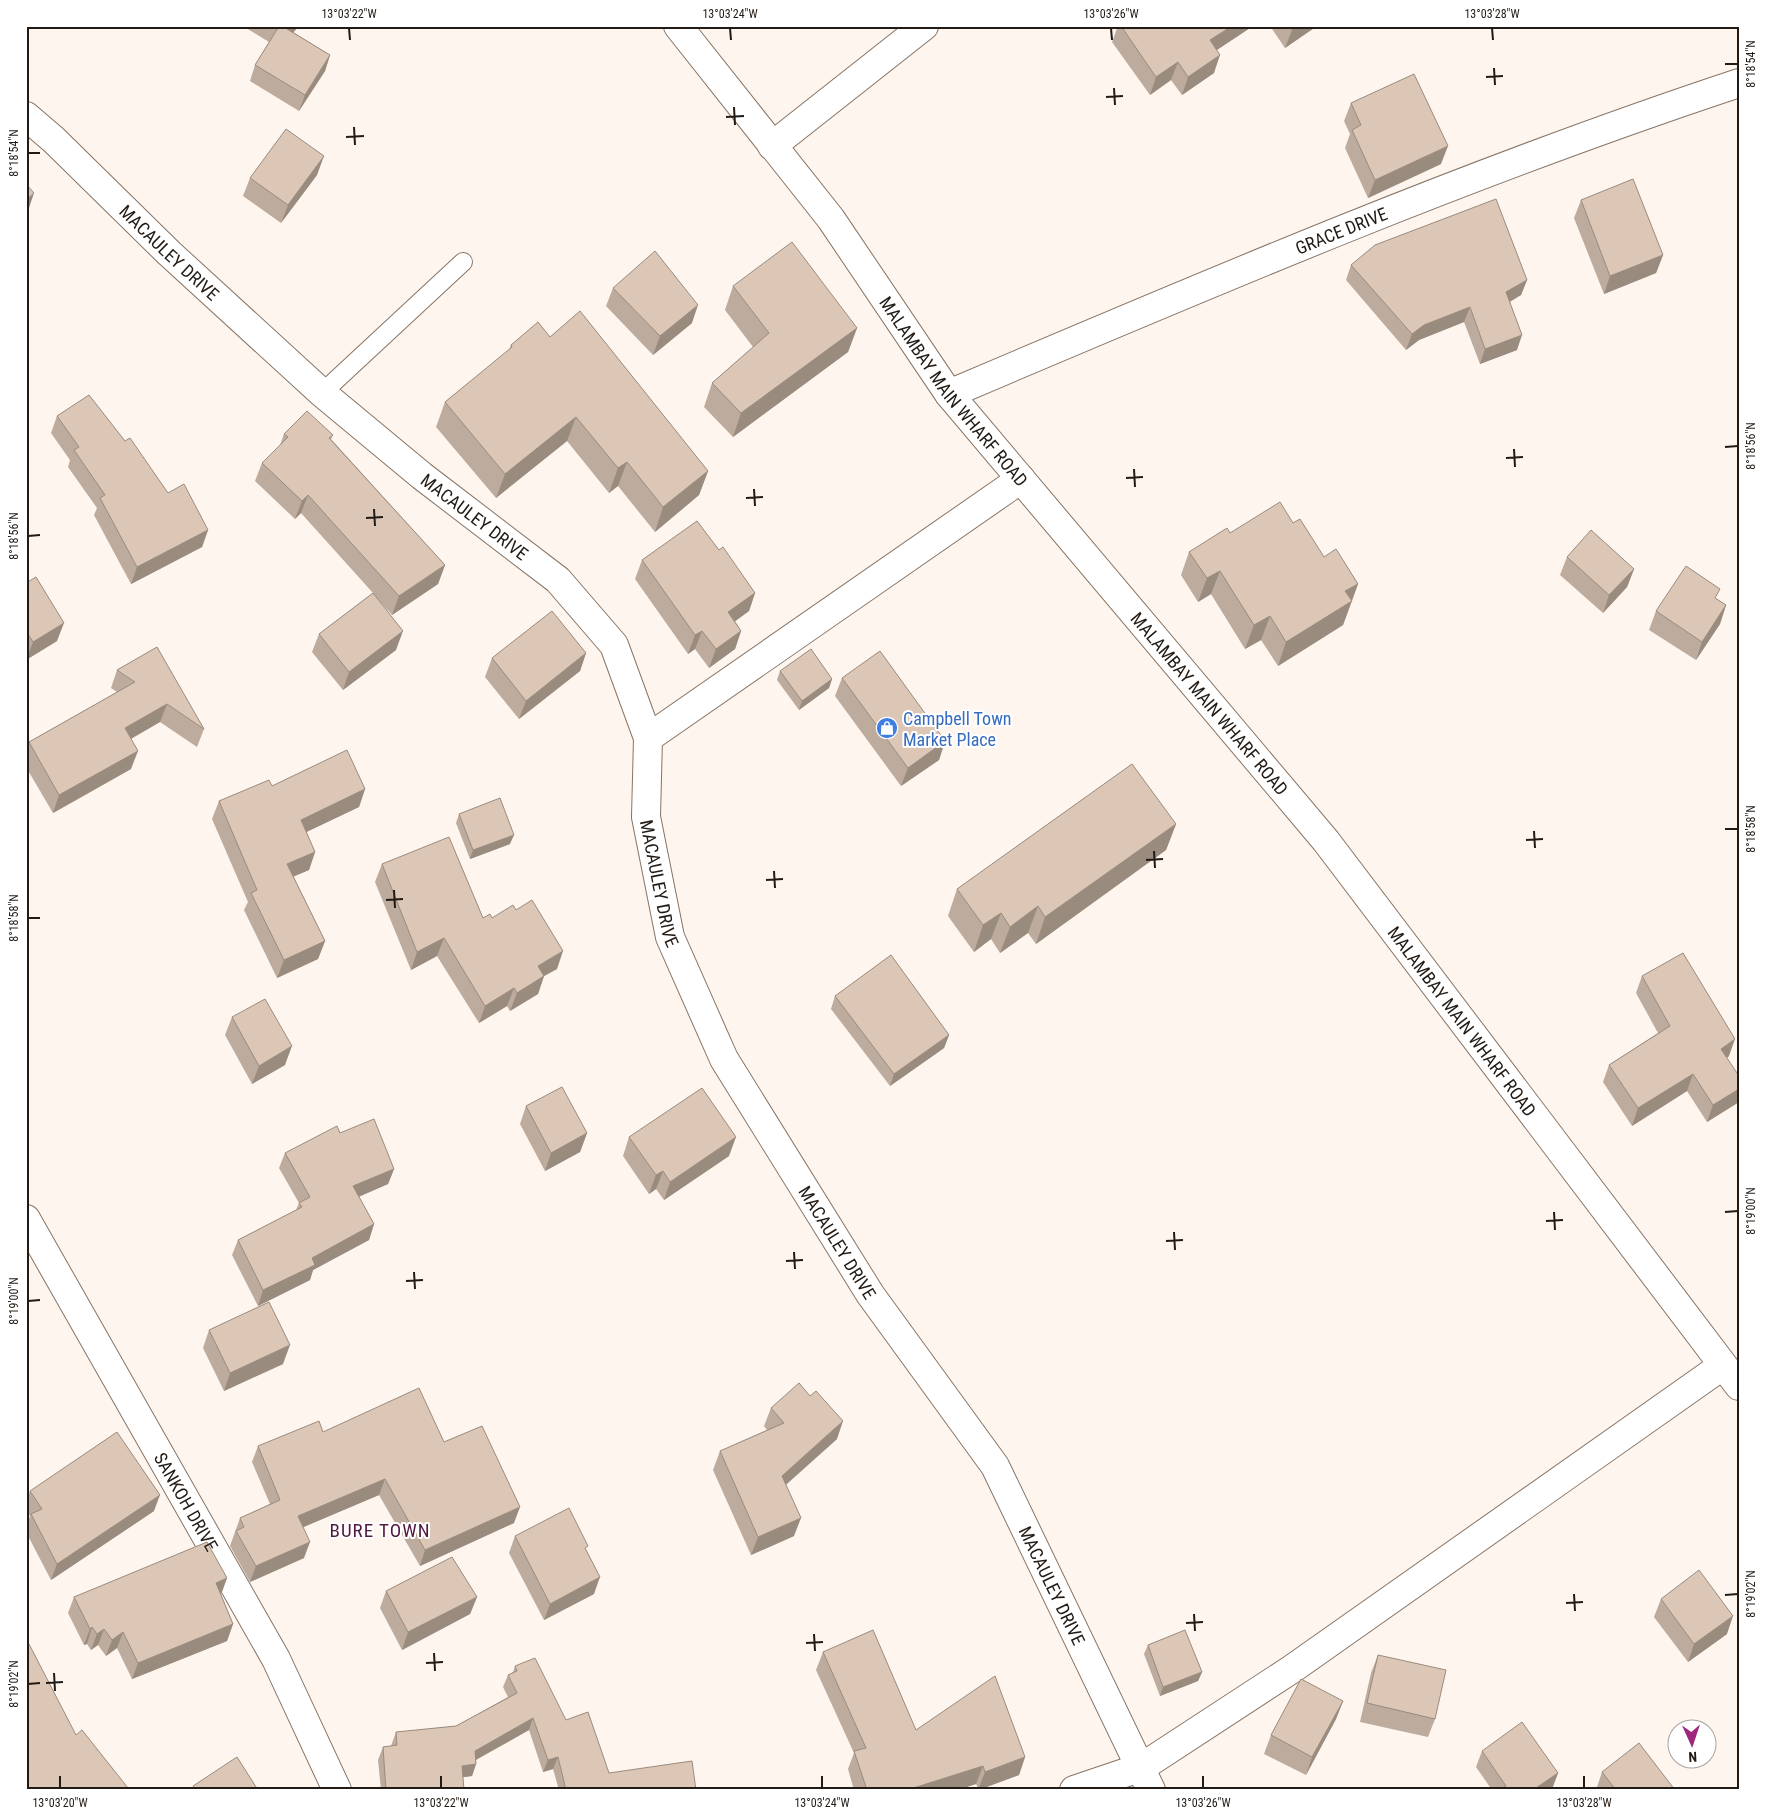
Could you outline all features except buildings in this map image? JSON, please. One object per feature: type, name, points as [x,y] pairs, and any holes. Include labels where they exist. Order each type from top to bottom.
[{"type":"street","name":"MALAMBAY MAIN WHARF ROAD","points":[[678,26],[831,219],[949,394],[1326,841],[1730,1376]]},
{"type":"street","points":[[772,146],[924,26]]},
{"type":"street","name":"GRACE DRIVE","points":[[949,394],[1246,268],[1491,170],[1650,112],[1739,83]]},
{"type":"street","name":"MACAULEY DRIVE","points":[[26,116],[54,140],[169,253],[322,393],[422,476],[558,580],[614,645],[648,738],[646,817],[670,937],[724,1060],[870,1294],[995,1466],[1147,1778]]},
{"type":"street","points":[[648,738],[1021,479]]},
{"type":"street","name":"SANKOH DRIVE","points":[[26,1219],[276,1659],[337,1790]]},
{"type":"street","points":[[1074,1790],[1147,1778],[1292,1670],[1730,1376]]},
{"type":"lane","points":[[322,393],[463,262]]},
{"type":"place","name":"Campbell Town Market Place","points":[[887,728]]},
{"type":"district","name":"BURE TOWN","points":[[380,1530]]}]
